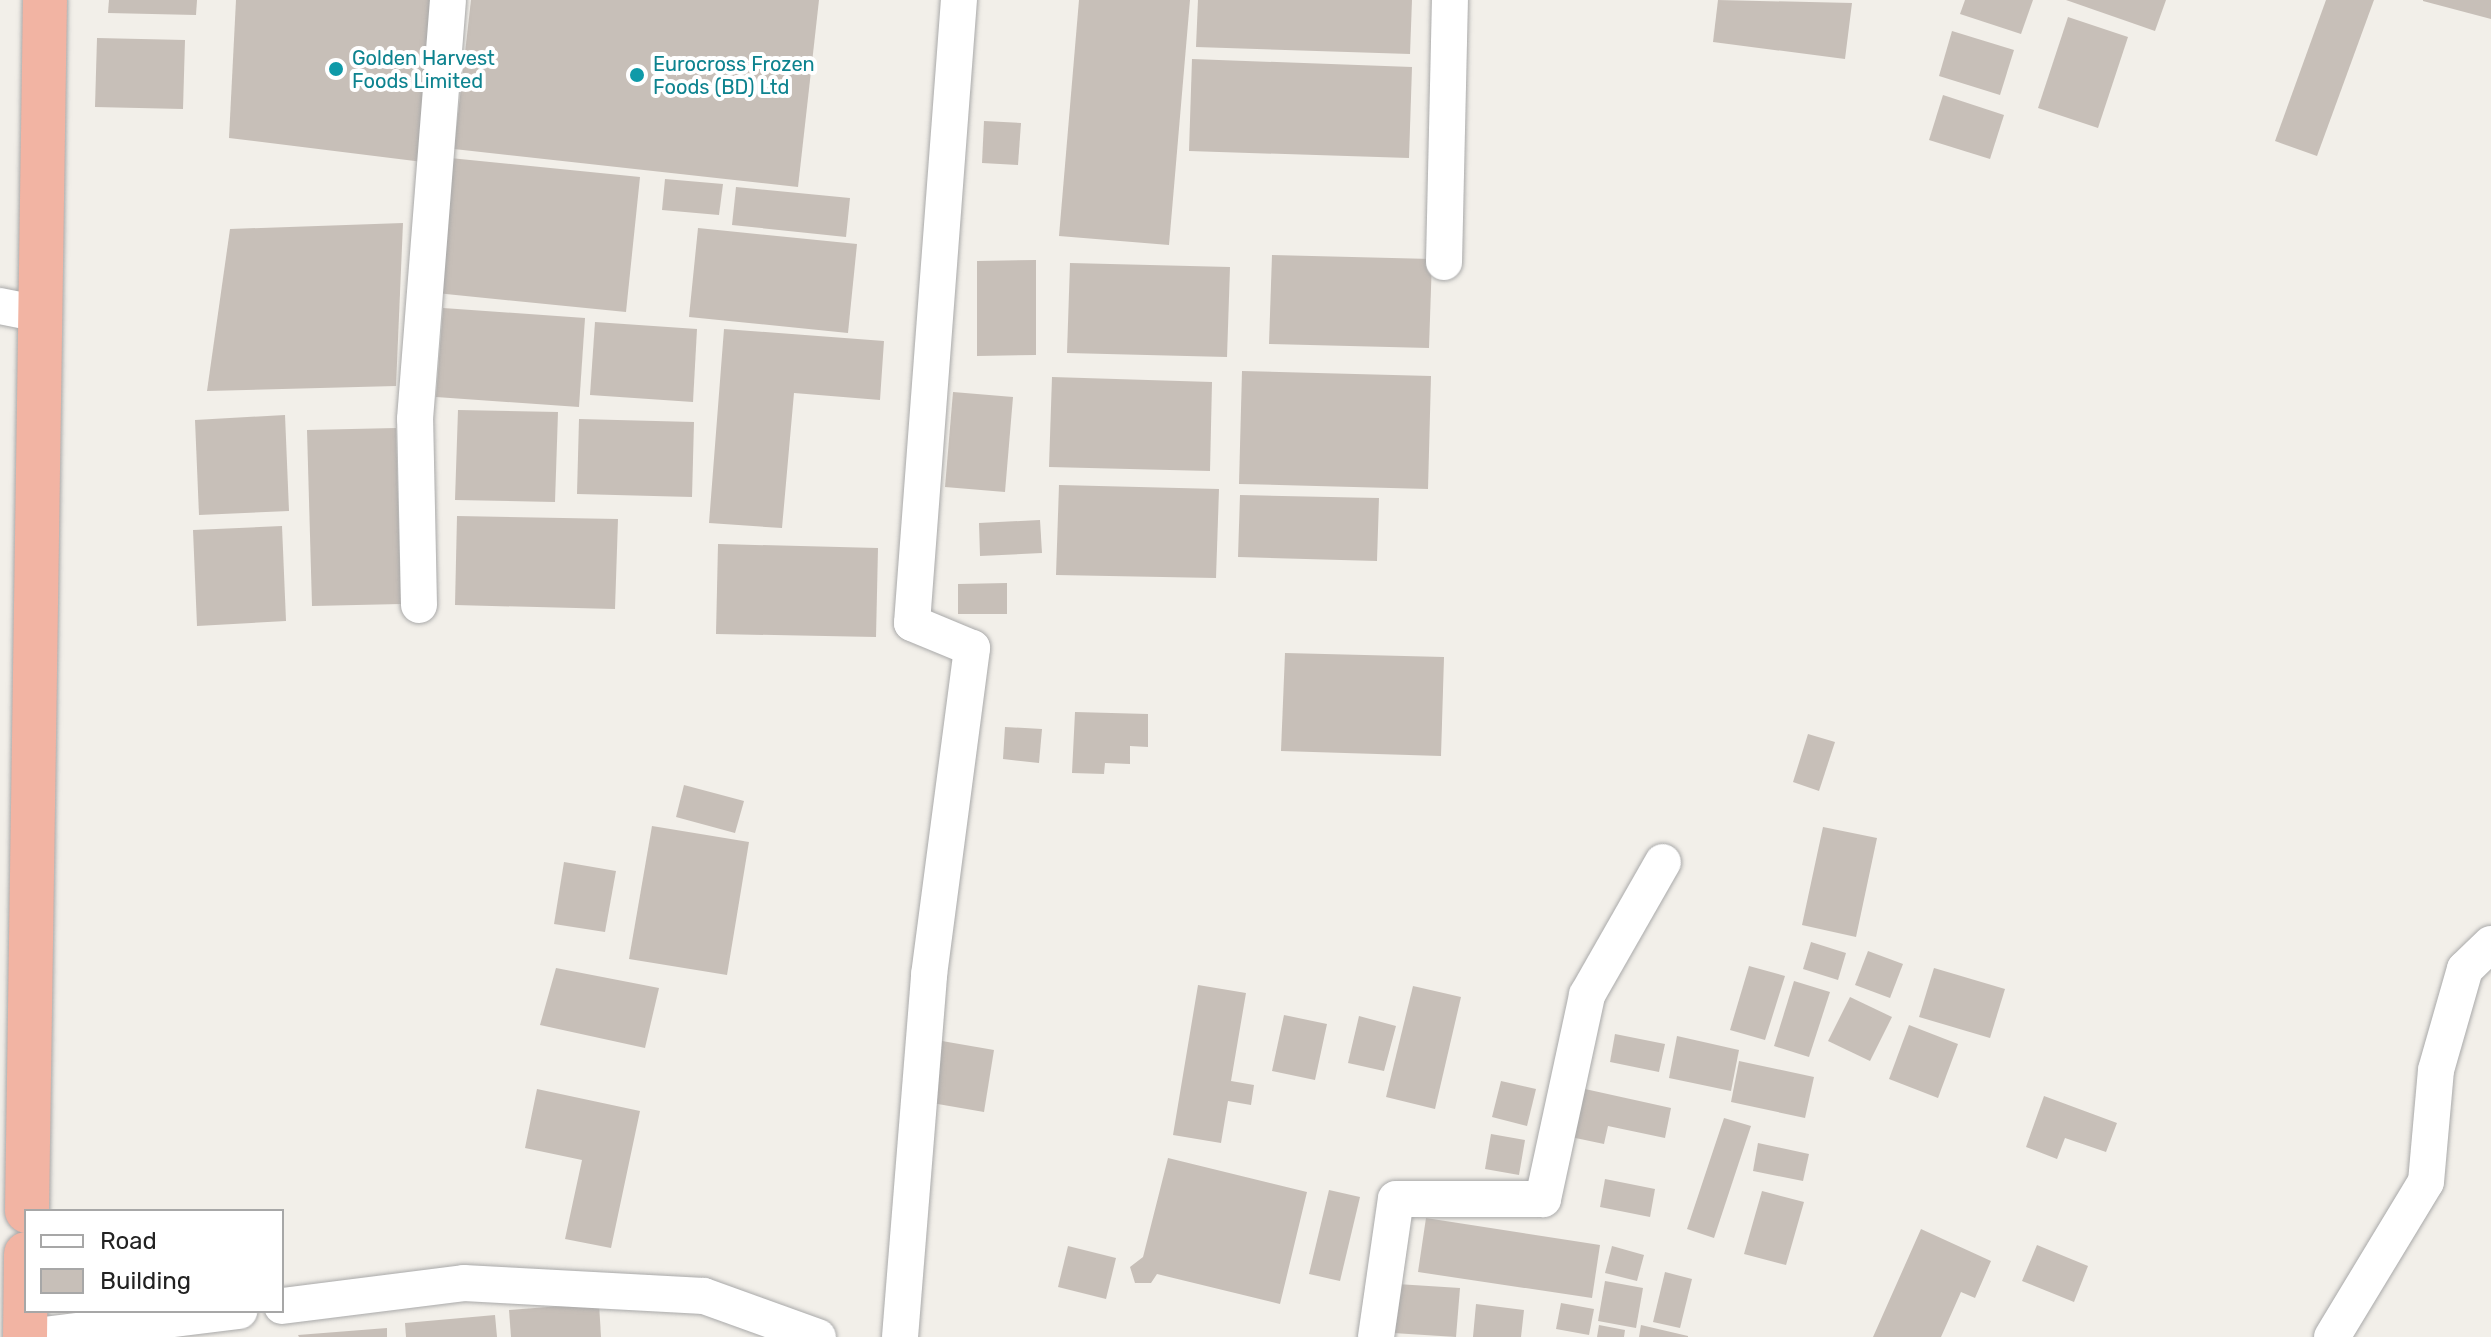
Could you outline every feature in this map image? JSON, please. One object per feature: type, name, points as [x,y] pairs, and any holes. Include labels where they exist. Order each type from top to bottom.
[{"type":"highway","points":[[27,1209],[20,310],[45,0]]},
{"type":"highway","points":[[27,1313],[27,1337]]},
{"type":"street","points":[[419,605],[415,419],[448,0]]},
{"type":"street","points":[[900,1337],[929,975],[972,648],[912,623],[959,0]]},
{"type":"street","points":[[1444,262],[1450,0]]},
{"type":"street","points":[[1376,1337],[1396,1199],[1543,1199],[1587,995],[1663,862]]},
{"type":"street","points":[[2332,1337],[2426,1182],[2436,1070],[2465,969],[2491,944]]},
{"type":"street","points":[[284,1306],[464,1283],[704,1296],[818,1337]]},
{"type":"street","points":[[27,1337],[223,1313]]},
{"type":"building","points":[[109,0],[197,0],[196,15],[108,13]]},
{"type":"building","name":"Golden Harvest Foods Limited","points":[[236,0],[445,0],[431,163],[229,138]]},
{"type":"building","name":"Eurocross Frozen Foods (BD) Ltd","points":[[471,0],[819,0],[798,187],[454,149]]},
{"type":"building","points":[[1079,0],[1190,0],[1169,245],[1059,236]]},
{"type":"building","points":[[1198,0],[1412,0],[1410,54],[1196,47]]},
{"type":"building","points":[[1718,0],[1852,3],[1845,59],[1713,42]]},
{"type":"building","points":[[1965,0],[2033,0],[2021,34],[1960,14]]},
{"type":"building","points":[[2066,0],[2166,0],[2155,31]]},
{"type":"building","points":[[2326,0],[2374,0],[2317,156],[2275,141]]},
{"type":"building","points":[[2491,0],[2491,19],[2423,1]]},
{"type":"building","points":[[2068,17],[2128,37],[2098,128],[2038,108]]},
{"type":"building","points":[[1952,31],[2014,50],[2000,95],[1939,76]]},
{"type":"building","points":[[97,38],[185,40],[183,109],[95,107]]},
{"type":"building","points":[[1192,59],[1412,67],[1409,158],[1189,151]]},
{"type":"building","points":[[1943,95],[2004,115],[1990,159],[1929,140]]},
{"type":"building","points":[[984,121],[1021,123],[1018,165],[982,163]]},
{"type":"building","points":[[450,158],[640,177],[626,312],[436,293]]},
{"type":"building","points":[[665,179],[723,184],[719,215],[662,210]]},
{"type":"building","points":[[736,187],[850,198],[846,237],[732,225]]},
{"type":"building","points":[[403,223],[396,386],[207,391],[230,229]]},
{"type":"building","points":[[698,228],[857,244],[848,333],[689,317]]},
{"type":"building","points":[[1272,255],[1432,259],[1429,348],[1269,344]]},
{"type":"building","points":[[1036,260],[1036,355],[977,356],[977,261]]},
{"type":"building","points":[[1070,263],[1230,267],[1227,357],[1067,353]]},
{"type":"building","points":[[443,308],[585,318],[579,407],[436,397]]},
{"type":"building","points":[[595,322],[697,329],[693,402],[590,395]]},
{"type":"building","points":[[724,329],[884,341],[880,400],[794,393],[782,528],[709,523]]},
{"type":"building","points":[[1242,371],[1431,376],[1428,489],[1239,484]]},
{"type":"building","points":[[1052,377],[1212,382],[1210,471],[1049,467]]},
{"type":"building","points":[[953,392],[1013,397],[1005,492],[945,487]]},
{"type":"building","points":[[458,410],[558,412],[555,502],[455,500]]},
{"type":"building","points":[[285,415],[289,511],[199,515],[195,420]]},
{"type":"building","points":[[579,419],[694,422],[692,497],[577,494]]},
{"type":"building","points":[[396,428],[401,604],[312,606],[307,430]]},
{"type":"building","points":[[1059,485],[1219,489],[1216,578],[1056,575]]},
{"type":"building","points":[[1240,495],[1379,498],[1377,561],[1238,557]]},
{"type":"building","points":[[457,516],[618,519],[615,609],[455,605]]},
{"type":"building","points":[[1040,520],[1042,553],[980,556],[979,523]]},
{"type":"building","points":[[282,526],[286,621],[197,626],[193,530]]},
{"type":"building","points":[[718,544],[878,548],[876,637],[716,634]]},
{"type":"building","points":[[1007,583],[1007,614],[958,614],[958,584]]},
{"type":"building","points":[[1285,653],[1444,657],[1441,756],[1281,751]]},
{"type":"building","points":[[1075,712],[1148,714],[1148,747],[1130,746],[1130,764],[1105,763],[1104,774],[1072,773]]},
{"type":"building","points":[[1005,727],[1042,729],[1039,763],[1003,759]]},
{"type":"building","points":[[1808,734],[1835,742],[1819,791],[1793,782]]},
{"type":"building","points":[[684,785],[744,801],[735,833],[676,817]]},
{"type":"building","points":[[652,826],[749,842],[727,975],[629,959]]},
{"type":"building","points":[[1823,827],[1877,838],[1856,937],[1802,925]]},
{"type":"building","points":[[564,862],[616,871],[605,932],[554,924]]},
{"type":"building","points":[[1811,942],[1846,953],[1838,980],[1803,969]]},
{"type":"building","points":[[1868,951],[1903,964],[1890,998],[1855,985]]},
{"type":"building","points":[[1749,966],[1785,976],[1765,1040],[1730,1030]]},
{"type":"building","points":[[556,968],[659,988],[645,1048],[540,1025]]},
{"type":"building","points":[[1934,968],[2005,989],[1990,1038],[1919,1017]]},
{"type":"building","points":[[1794,981],[1830,992],[1809,1057],[1774,1046]]},
{"type":"building","points":[[1198,985],[1246,993],[1231,1081],[1254,1085],[1251,1105],[1228,1101],[1221,1143],[1173,1135]]},
{"type":"building","points":[[1413,986],[1461,997],[1435,1109],[1386,1097]]},
{"type":"building","points":[[1850,997],[1892,1017],[1870,1061],[1828,1041]]},
{"type":"building","points":[[1284,1015],[1327,1024],[1315,1080],[1272,1071]]},
{"type":"building","points":[[1359,1016],[1396,1026],[1384,1071],[1348,1063]]},
{"type":"building","points":[[1909,1025],[1958,1044],[1938,1098],[1889,1079]]},
{"type":"building","points":[[1615,1034],[1665,1044],[1659,1072],[1610,1062]]},
{"type":"building","points":[[1677,1036],[1739,1050],[1731,1091],[1669,1078]]},
{"type":"building","points":[[942,1041],[994,1050],[984,1112],[932,1103]]},
{"type":"building","points":[[1739,1061],[1814,1077],[1805,1118],[1731,1102]]},
{"type":"building","points":[[1501,1081],[1536,1089],[1527,1126],[1492,1117]]},
{"type":"building","points":[[1576,1087],[1671,1108],[1665,1138],[1608,1126],[1604,1144],[1566,1136]]},
{"type":"building","points":[[537,1089],[640,1111],[611,1248],[565,1239],[582,1160],[525,1148]]},
{"type":"building","points":[[2044,1096],[2117,1123],[2106,1152],[2065,1138],[2057,1159],[2026,1147]]},
{"type":"building","points":[[1724,1118],[1751,1126],[1714,1238],[1687,1229]]},
{"type":"building","points":[[1491,1134],[1525,1140],[1519,1175],[1485,1169]]},
{"type":"building","points":[[1758,1143],[1809,1154],[1803,1181],[1753,1171]]},
{"type":"building","points":[[1168,1158],[1307,1192],[1280,1304],[1157,1274],[1151,1283],[1135,1283],[1130,1267],[1143,1257]]},
{"type":"building","points":[[1605,1179],[1655,1189],[1650,1217],[1600,1207]]},
{"type":"building","points":[[1329,1190],[1360,1197],[1340,1281],[1309,1274]]},
{"type":"building","points":[[1762,1191],[1804,1202],[1786,1265],[1744,1254]]},
{"type":"building","points":[[1426,1218],[1600,1245],[1592,1298],[1418,1272]]},
{"type":"building","points":[[1921,1229],[1991,1261],[1975,1298],[1961,1292],[1941,1337],[1873,1337]]},
{"type":"building","points":[[2037,1245],[2088,1266],[2074,1302],[2022,1281]]},
{"type":"building","points":[[1068,1246],[1116,1258],[1106,1299],[1058,1287]]},
{"type":"building","points":[[1612,1246],[1644,1255],[1637,1281],[1605,1273]]},
{"type":"building","points":[[1665,1272],[1692,1279],[1680,1328],[1653,1322]]},
{"type":"building","points":[[1605,1281],[1643,1288],[1636,1328],[1598,1321]]},
{"type":"building","points":[[1397,1284],[1460,1288],[1456,1337],[1393,1333]]},
{"type":"building","points":[[599,1303],[601,1337],[511,1337],[509,1310]]},
{"type":"building","points":[[1561,1303],[1594,1309],[1589,1335],[1556,1329]]},
{"type":"building","points":[[1476,1304],[1524,1310],[1521,1337],[1473,1337]]},
{"type":"building","points":[[495,1315],[497,1337],[406,1337],[405,1323]]},
{"type":"building","points":[[1599,1325],[1625,1330],[1624,1337],[1597,1337]]},
{"type":"building","points":[[1641,1325],[1688,1336],[1688,1337],[1639,1337]]},
{"type":"building","points":[[387,1328],[387,1337],[298,1335]]},
{"type":"place","name":"Golden Harvest Foods Limited","points":[[336,69]]},
{"type":"place","name":"Eurocross Frozen Foods (BD) Ltd","points":[[637,75]]}]
